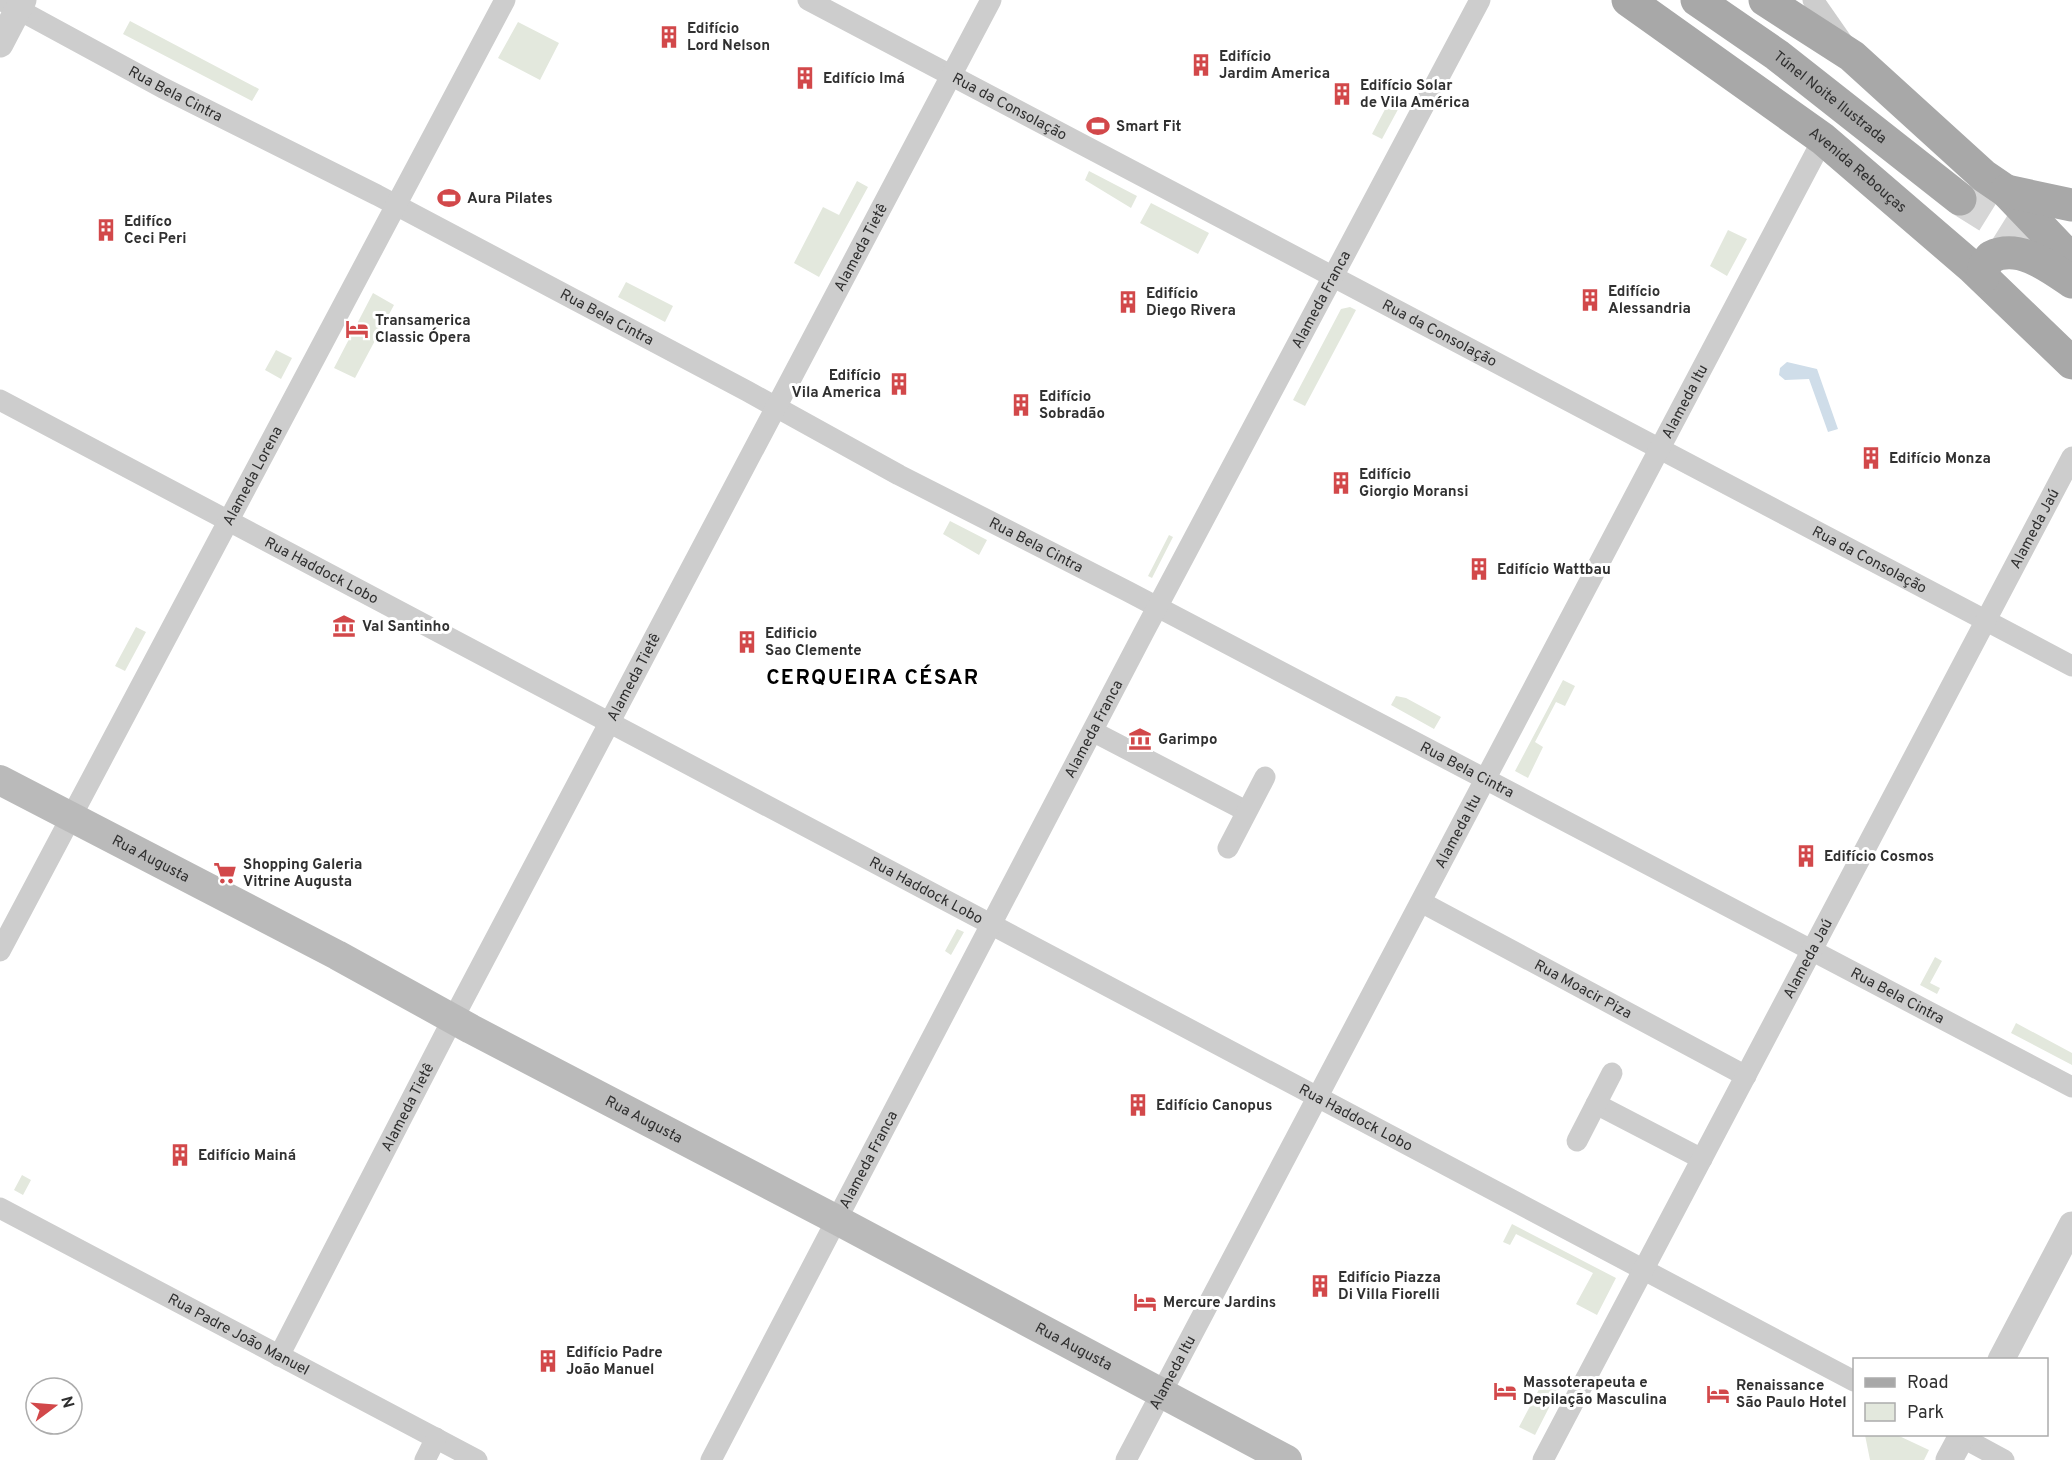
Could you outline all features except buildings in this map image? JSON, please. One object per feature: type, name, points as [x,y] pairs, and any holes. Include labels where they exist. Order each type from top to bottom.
[{"type":"main road","name":"Avenida Rebouças","points":[[1628,0],[1823,139],[1983,278],[2072,363]]},
{"type":"main road","name":"Túnel Noite Ilustrada","points":[[1697,0],[1777,55],[1960,199]]},
{"type":"main road","points":[[1765,0],[1852,56],[1984,176],[2006,190],[2072,260]]},
{"type":"main road","points":[[2006,190],[2072,205]]},
{"type":"main road","points":[[2033,218],[2059,227],[2072,241]]},
{"type":"main road","points":[[1983,278],[1984,266],[1991,257],[2017,253],[2048,266],[2072,282]]},
{"type":"main road","name":"Rua Augusta","points":[[0,780],[337,955],[452,1019],[837,1220],[1287,1460]]},
{"type":"street","name":"Alameda Lorena","points":[[0,951],[505,0]]},
{"type":"street","name":"Rua da Consolação","points":[[808,0],[2072,666]]},
{"type":"street","name":"Alameda Tietê","points":[[279,1356],[452,1019],[991,0]]},
{"type":"street","name":"Alameda Franca","points":[[711,1460],[1094,732],[1157,607],[1480,0]]},
{"type":"street","points":[[1813,0],[1852,56]]},
{"type":"street","name":"Rua Bela Cintra","points":[[14,3],[163,88],[396,205],[899,475],[1157,607],[2072,1087]]},
{"type":"street","points":[[0,44],[14,3]]},
{"type":"street","name":"Alameda Itu","points":[[1126,1460],[1823,139]]},
{"type":"street","name":"Rua Haddock Lobo","points":[[0,400],[1853,1381]]},
{"type":"street","name":"Alameda Jaú","points":[[1543,1460],[2072,457]]},
{"type":"street","points":[[1094,732],[1246,812]]},
{"type":"street","points":[[1228,848],[1265,777]]},
{"type":"street","name":"Rua Moacir Piza","points":[[1421,902],[1746,1076]]},
{"type":"street","points":[[1577,1141],[1612,1073]]},
{"type":"street","points":[[1596,1104],[1702,1160]]},
{"type":"street","name":"Rua Padre João Manuel","points":[[0,1208],[477,1460]]},
{"type":"street","points":[[2002,1358],[2072,1224]]},
{"type":"street","points":[[425,1460],[436,1438]]},
{"type":"street","points":[[1957,1442],[2004,1460]]},
{"type":"green space","points":[[130,21],[259,89],[252,101],[123,34]]},
{"type":"green space","points":[[518,22],[559,43],[540,80],[498,58]]},
{"type":"green space","points":[[1392,96],[1402,102],[1382,139],[1372,134]]},
{"type":"green space","points":[[1089,171],[1137,196],[1131,208],[1085,180]]},
{"type":"green space","points":[[857,181],[868,187],[819,277],[794,263],[823,207],[839,215]]},
{"type":"green space","points":[[1151,203],[1209,233],[1198,254],[1140,223]]},
{"type":"green space","points":[[1728,230],[1747,239],[1727,276],[1710,266]]},
{"type":"green space","points":[[626,282],[673,306],[665,322],[618,297]]},
{"type":"green space","points":[[373,293],[394,305],[355,378],[334,368]]},
{"type":"green space","points":[[1350,307],[1356,310],[1305,406],[1293,400],[1341,309]]},
{"type":"green space","points":[[276,350],[292,358],[281,379],[265,370]]},
{"type":"green space","points":[[950,521],[987,540],[979,555],[943,534]]},
{"type":"green space","points":[[1169,535],[1173,537],[1152,578],[1148,576]]},
{"type":"green space","points":[[136,627],[146,632],[125,671],[115,666]]},
{"type":"green space","points":[[1563,680],[1575,686],[1565,706],[1556,702],[1535,742],[1543,747],[1528,778],[1515,771]]},
{"type":"green space","points":[[1396,696],[1406,698],[1441,717],[1434,729],[1391,705]]},
{"type":"green space","points":[[957,929],[964,932],[951,955],[945,951]]},
{"type":"green space","points":[[1935,957],[1942,961],[1930,983],[1940,988],[1937,994],[1920,985]]},
{"type":"green space","points":[[2016,1023],[2072,1053],[2072,1065],[2011,1033]]},
{"type":"green space","points":[[22,1175],[31,1180],[23,1195],[14,1190]]},
{"type":"green space","points":[[1512,1224],[1616,1278],[1597,1315],[1576,1304],[1593,1273],[1516,1234],[1510,1245],[1503,1242]]},
{"type":"green space","points":[[1544,1380],[1559,1388],[1535,1435],[1519,1427]]},
{"type":"green space","points":[[1865,1436],[1899,1436],[1929,1450],[1924,1460],[1870,1460]]},
{"type":"shaded area","points":[[1787,362],[1817,369],[1838,429],[1828,432],[1809,379],[1785,380],[1779,375],[1780,368]]},
{"type":"tunnel","points":[[1960,199],[2055,258]]},
{"type":"place","name":"Edifício Lord Nelson","points":[[669,37]]},
{"type":"place","name":"Edifício Jardim America","points":[[1201,65]]},
{"type":"place","name":"Edifício Imá","points":[[805,78]]},
{"type":"place","name":"Edifício Solar de Vila América","points":[[1342,94]]},
{"type":"place","name":"Smart Fit","points":[[1098,126]]},
{"type":"place","name":"Aura Pilates","points":[[449,198]]},
{"type":"place","name":"Edifíco Ceci Peri","points":[[106,230]]},
{"type":"place","name":"Edifício Alessandria","points":[[1590,300]]},
{"type":"place","name":"Edifício Diego Rivera","points":[[1128,302]]},
{"type":"place","name":"Transamerica Classic Ópera","points":[[357,329]]},
{"type":"place","name":"Edifício Vila America","points":[[899,384]]},
{"type":"place","name":"Edifício Sobradão","points":[[1021,405]]},
{"type":"place","name":"Edifício Monza","points":[[1871,458]]},
{"type":"place","name":"Edifício Giorgio Moransi","points":[[1341,483]]},
{"type":"place","name":"Edifício Wattbau","points":[[1479,569]]},
{"type":"place","name":"Val Santinho","points":[[344,626]]},
{"type":"place","name":"Edificio Sao Clemente","points":[[747,642]]},
{"type":"place","name":"Garimpo","points":[[1140,739]]},
{"type":"place","name":"Edifício Cosmos","points":[[1806,856]]},
{"type":"place","name":"Shopping Galeria Vitrine Augusta","points":[[225,873]]},
{"type":"place","name":"Edifício Canopus","points":[[1138,1105]]},
{"type":"place","name":"Edifício Mainá","points":[[180,1155]]},
{"type":"place","name":"Edifício Piazza Di Villa Fiorelli","points":[[1320,1286]]},
{"type":"place","name":"Mercure Jardins","points":[[1145,1302]]},
{"type":"place","name":"Edifício Padre João Manuel","points":[[548,1361]]},
{"type":"place","name":"Massoterapeuta e Depilação Masculina","points":[[1505,1391]]},
{"type":"place","name":"Renaissance São Paulo Hotel","points":[[1718,1394]]},
{"type":"district","name":"CERQUEIRA CÉSAR","points":[[873,677]]}]
